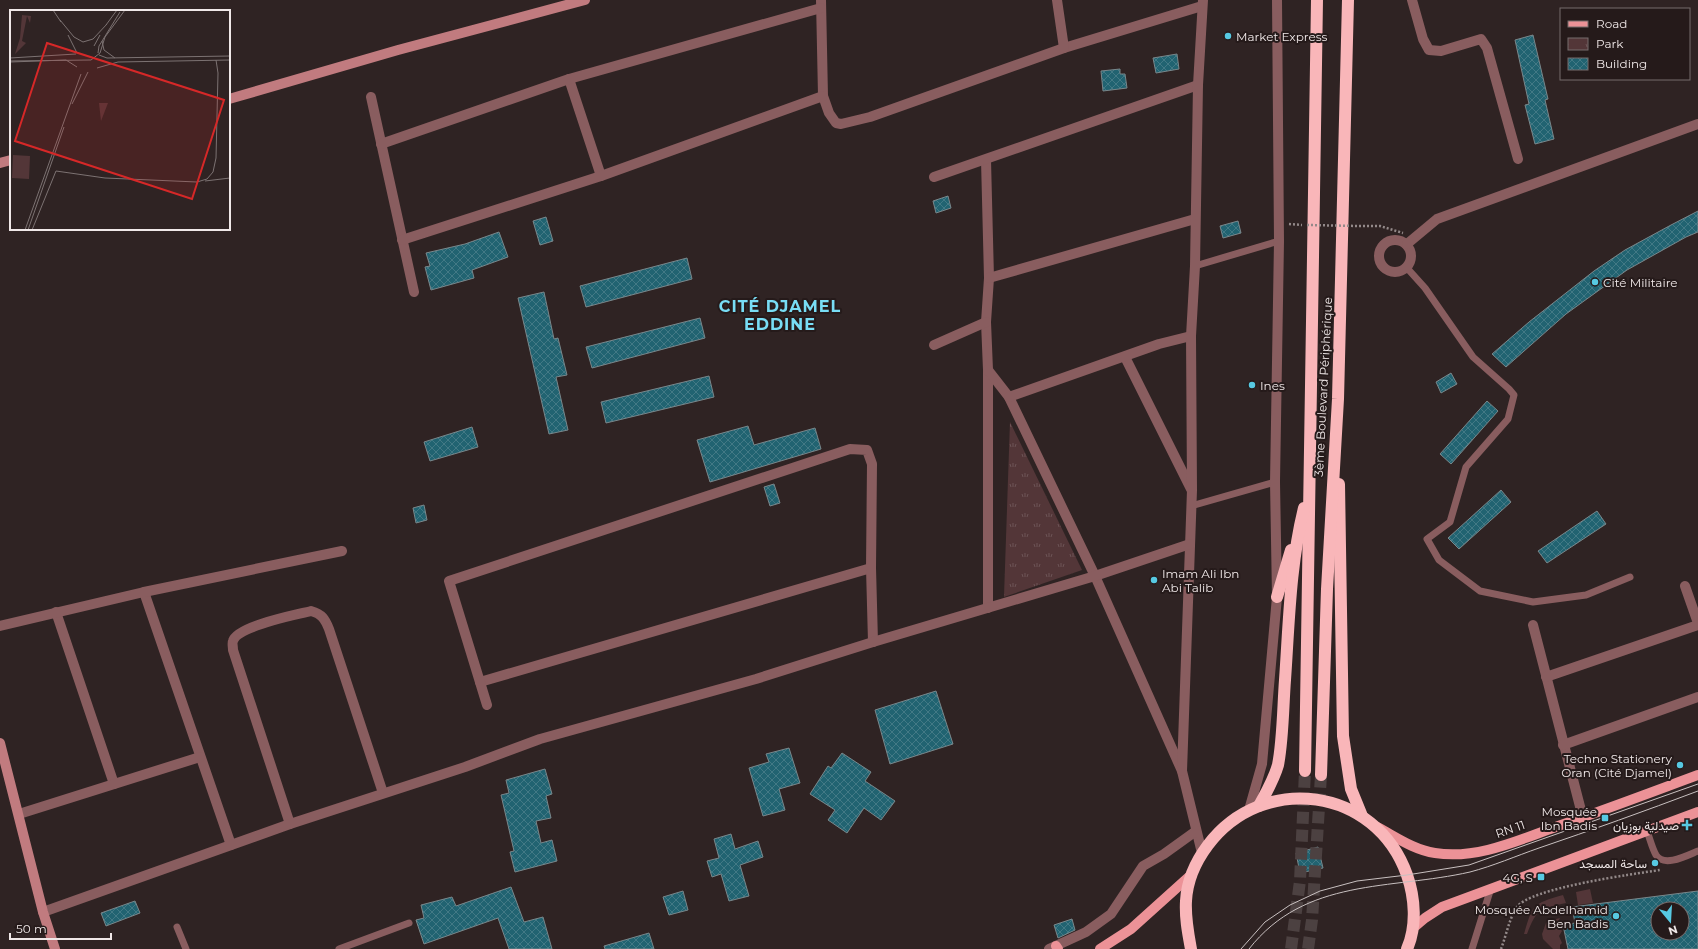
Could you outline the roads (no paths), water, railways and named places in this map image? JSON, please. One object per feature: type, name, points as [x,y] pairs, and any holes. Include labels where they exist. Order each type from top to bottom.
[{"type":"highway","name":"3ème Boulevard Périphérique","points":[[1305,771],[1317,0]]},
{"type":"highway","name":"3ème Boulevard Périphérique","points":[[1321,775],[1327,589],[1338,399],[1348,0]]},
{"type":"highway","points":[[1338,399],[1343,736],[1351,789],[1362,816]]},
{"type":"highway","points":[[1254,808],[1270,785],[1278,764],[1292,584],[1299,530],[1310,485]]},
{"type":"highway","points":[[1277,597],[1286,563],[1299,530]]},
{"type":"highway","points":[[1191,949],[1186,925],[1186,900],[1191,875],[1202,853],[1217,833],[1236,817],[1254,808],[1280,800],[1301,798],[1323,800],[1343,806],[1362,816],[1374,825],[1389,841],[1401,860],[1412,890],[1412,929],[1409,948]]},
{"type":"main road","name":"RN 11","points":[[1374,825],[1410,846],[1435,853],[1460,854],[1488,850],[1583,818],[1698,775]]},
{"type":"main road","points":[[1412,929],[1442,907],[1698,812]]},
{"type":"main road","points":[[1100,949],[1131,929],[1191,875]]},
{"type":"street","points":[[230,99],[398,50],[585,0]]},
{"type":"street","points":[[1057,0],[1064,48]]},
{"type":"street","points":[[1254,808],[1262,764],[1277,597],[1275,482],[1279,241],[1276,0]]},
{"type":"street","points":[[1412,0],[1423,39],[1429,50],[1441,51],[1481,39],[1487,48],[1518,159]]},
{"type":"street","points":[[381,144],[569,79],[821,4],[823,96],[832,119],[836,123],[845,124],[870,117],[1064,48],[1202,3],[1198,85],[1195,266],[1191,336],[1192,490],[1182,772]]},
{"type":"street","points":[[569,79],[601,176]]},
{"type":"street","points":[[934,177],[1198,85]]},
{"type":"street","points":[[402,240],[601,176],[823,96]]},
{"type":"street","points":[[371,98],[414,292]]},
{"type":"street","points":[[1407,244],[1437,219],[1698,124]]},
{"type":"street","points":[[0,163],[10,160]]},
{"type":"street","points":[[986,160],[990,278],[986,322],[988,370],[988,608]]},
{"type":"street","points":[[990,278],[1195,219]]},
{"type":"street","points":[[1392,240],[1402,241],[1407,244],[1412,254],[1411,261],[1407,268],[1401,271],[1391,272],[1382,265],[1379,255],[1382,247],[1392,240]]},
{"type":"street","points":[[934,346],[986,322]]},
{"type":"street","points":[[1009,397],[1159,344],[1191,336]]},
{"type":"street","points":[[1125,356],[1192,490]]},
{"type":"street","points":[[988,370],[1009,397],[1095,576],[1182,772],[1202,853]]},
{"type":"street","points":[[487,705],[449,581],[850,449],[867,450],[872,464],[871,568],[873,642]]},
{"type":"street","points":[[43,912],[290,824],[465,766],[540,739],[672,703],[1095,576],[1190,544]]},
{"type":"street","points":[[0,626],[144,592],[342,551]]},
{"type":"street","points":[[480,682],[871,568]]},
{"type":"street","points":[[1546,677],[1698,624],[1685,586]]},
{"type":"street","points":[[144,592],[231,845]]},
{"type":"street","points":[[56,612],[114,784]]},
{"type":"street","points":[[290,824],[233,650],[233,640],[235,637],[250,628],[311,612],[319,613],[324,618],[329,629],[383,793]]},
{"type":"street","points":[[1533,625],[1583,818]]},
{"type":"street","points":[[1563,745],[1698,697]]},
{"type":"street","points":[[0,743],[43,912],[54,949]]},
{"type":"street","points":[[19,814],[200,757]]},
{"type":"street","points":[[1054,948],[1086,932],[1111,914],[1143,866],[1164,854],[1196,831]]},
{"type":"lane","points":[[1195,266],[1279,241]]},
{"type":"lane","points":[[1407,268],[1425,288],[1473,357],[1514,395],[1508,419],[1466,467],[1450,522],[1427,539],[1439,560],[1480,591],[1533,602],[1586,595],[1630,577]]},
{"type":"lane","points":[[1191,506],[1275,482]]},
{"type":"lane","points":[[1647,831],[1660,860],[1668,861],[1698,851]]},
{"type":"lane","points":[[1472,949],[1491,888]]},
{"type":"lane","points":[[339,949],[409,923]]},
{"type":"lane","points":[[177,927],[186,949]]},
{"type":"tunnel","points":[[1291,949],[1300,881],[1305,771]]},
{"type":"tunnel","points":[[1308,949],[1312,920],[1321,775]]},
{"type":"tram line","points":[[1241,949],[1265,922],[1290,905],[1320,891],[1357,881],[1469,865],[1698,784]]},
{"type":"tram line","points":[[1249,949],[1271,926],[1296,909],[1323,898],[1351,890],[1440,878],[1479,870],[1698,791]]},
{"type":"place","name":"Market Express","points":[[1228,36]]},
{"type":"place","name":"Cité Militaire","points":[[1595,282]]},
{"type":"place","name":"Ines","points":[[1252,385]]},
{"type":"place","name":"Imam Ali Ibn Abi Talib","points":[[1154,580]]},
{"type":"place","name":"Techno Stationery Oran (Cité Djamel)","points":[[1680,765]]},
{"type":"place","name":"Mosquée Ibn Badis","points":[[1605,818]]},
{"type":"place","name":"صيدلية بوزيان","points":[[1687,825]]},
{"type":"place","name":"ساحة المسجد","points":[[1655,863]]},
{"type":"place","name":"4G, S","points":[[1541,877]]},
{"type":"place","name":"Mosquée Abdelhamid Ben Badis","points":[[1616,916]]},
{"type":"district","name":"CITÉ DJAMEL EDDINE","points":[[780,315]]}]
